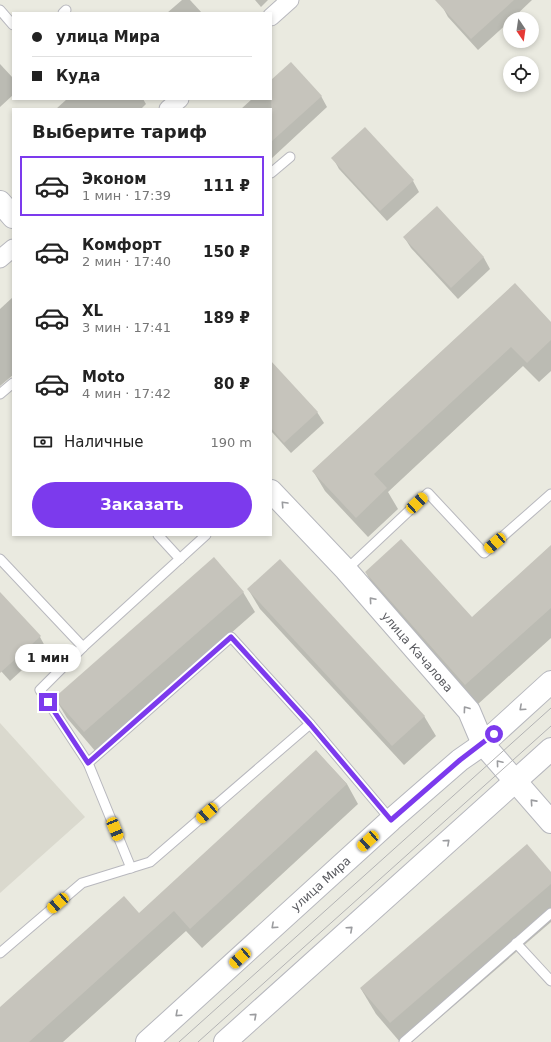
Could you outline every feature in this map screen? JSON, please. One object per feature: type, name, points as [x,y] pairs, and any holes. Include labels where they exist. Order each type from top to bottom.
[{"type":"main road","points":[[0,202],[12,216]]},
{"type":"main road","name":"улица Качалова","points":[[272,492],[346,570],[469,711],[483,744],[551,822]]},
{"type":"main road","name":"улица Мира","points":[[147,1042],[391,820],[460,760],[483,744],[551,682]]},
{"type":"main road","points":[[224,1042],[551,750]]},
{"type":"street","points":[[272,16],[290,0]]},
{"type":"street","points":[[169,108],[179,100]]},
{"type":"street","points":[[0,259],[12,249]]},
{"type":"lane","points":[[0,10],[12,24]]},
{"type":"lane","points":[[272,172],[290,157]]},
{"type":"lane","points":[[0,394],[12,384]]},
{"type":"lane","points":[[346,570],[428,493],[484,553],[551,494]]},
{"type":"lane","points":[[159,536],[180,559]]},
{"type":"lane","points":[[131,868],[88,763],[40,690],[83,647],[205,536]]},
{"type":"lane","points":[[0,559],[83,647]]},
{"type":"lane","points":[[88,763],[231,637],[310,724],[391,820]]},
{"type":"lane","points":[[0,953],[82,883],[150,862],[310,724]]},
{"type":"lane","points":[[404,1042],[551,913]]},
{"type":"lane","points":[[516,943],[551,981]]},
{"type":"shaded area","points":[[0,723],[85,817],[0,893]]},
{"type":"building","points":[[435,0],[514,0],[471,39]]},
{"type":"building","points":[[291,62],[322,96],[272,141],[271,100],[272,79]]},
{"type":"building","points":[[365,127],[414,180],[380,211],[331,158]]},
{"type":"building","points":[[437,206],[484,257],[451,288],[403,237]]},
{"type":"building","points":[[515,283],[551,322],[551,340],[527,363],[511,347],[374,474],[387,488],[356,518],[312,471]]},
{"type":"building","points":[[272,362],[318,412],[284,443],[272,429]]},
{"type":"building","points":[[401,539],[472,617],[551,545],[551,608],[465,685],[365,572]]},
{"type":"building","points":[[214,557],[244,592],[84,732],[54,698]]},
{"type":"building","points":[[280,559],[425,716],[392,746],[247,589]]},
{"type":"building","points":[[0,592],[41,636],[0,673]]},
{"type":"building","points":[[316,750],[347,784],[190,929],[174,911],[29,1042],[0,1042],[0,1007],[124,896],[139,913]]},
{"type":"building","points":[[527,844],[551,872],[551,884],[390,1023],[360,988]]},
{"type":"tram line","points":[[179,1042],[551,708]]},
{"type":"tram line","points":[[198,1042],[551,726]]},
{"type":"route","points":[[48,702],[88,763],[231,637],[310,724],[391,820],[460,760],[483,744],[494,734]]}]
